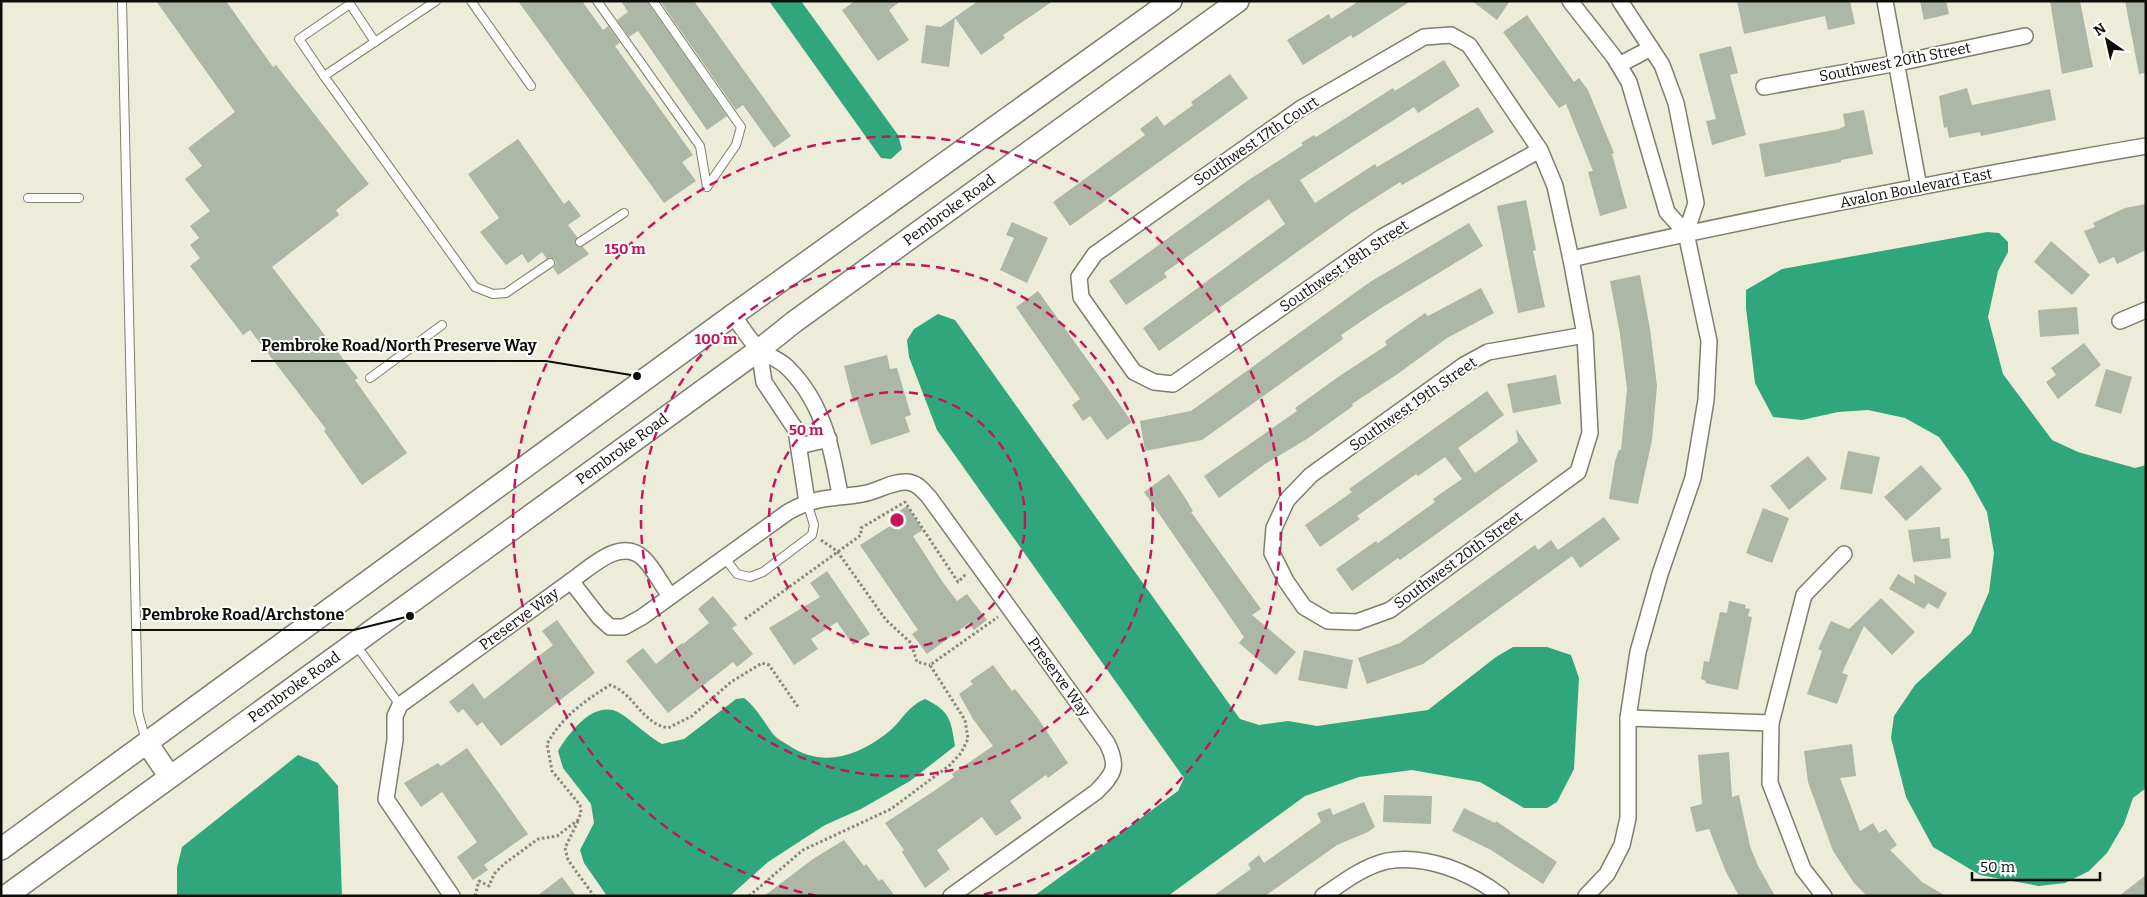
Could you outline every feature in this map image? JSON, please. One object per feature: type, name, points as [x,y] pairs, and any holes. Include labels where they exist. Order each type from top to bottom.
[{"type":"main road","points":[[1,849],[733,315],[1171,1]]},
{"type":"main road","name":"Pembroke Road","points":[[6,896],[1238,1]]},
{"type":"main road","points":[[147,743],[170,777]]},
{"type":"street","points":[[1570,1],[1582,14],[1629,82],[1667,212],[1686,233]]},
{"type":"street","points":[[1586,896],[1607,874],[1622,845],[1628,818],[1628,718],[1638,652],[1660,574],[1692,478],[1706,400],[1709,341],[1686,233],[1696,202],[1676,103],[1662,65],[1620,1]]},
{"type":"street","points":[[1885,1],[1898,63],[1918,188]]},
{"type":"street","name":"Southwest 17th Court","points":[[1154,382],[1134,372],[1082,297],[1079,277],[1095,254],[1300,109],[1424,37],[1451,34],[1469,45],[1540,150]]},
{"type":"street","name":"Southwest 20th Street","points":[[1764,88],[1898,63],[2025,36]]},
{"type":"street","points":[[1619,65],[1650,48]]},
{"type":"street","name":"Avalon Boulevard East","points":[[1571,259],[1686,233],[2146,146]]},
{"type":"street","points":[[1540,150],[1555,186],[1585,335]]},
{"type":"street","name":"Southwest 18th Street","points":[[1154,382],[1173,384],[1382,237],[1540,150]]},
{"type":"street","points":[[2120,321],[2146,310]]},
{"type":"street","points":[[733,315],[759,350],[764,382],[796,430],[807,502]]},
{"type":"street","name":"Southwest 20th Street","points":[[1328,622],[1356,622],[1390,610],[1578,472],[1590,433],[1585,335]]},
{"type":"street","name":"Southwest 19th Street","points":[[1328,622],[1304,606],[1286,581],[1272,552],[1274,528],[1287,500],[1311,475],[1464,365],[1488,352],[1585,335]]},
{"type":"street","points":[[759,350],[776,358],[801,382],[814,402],[829,439],[840,495]]},
{"type":"street","points":[[799,446],[829,439]]},
{"type":"street","name":"Preserve Way","points":[[400,705],[571,581],[599,618],[610,627],[624,627],[807,502],[840,495],[863,494],[906,482],[919,486],[978,564],[1107,743],[1115,765],[1110,778],[1096,792],[951,896]]},
{"type":"street","points":[[571,581],[613,553],[625,550],[644,558],[670,596]]},
{"type":"street","points":[[1824,896],[1803,869],[1770,783],[1771,722],[1804,595],[1844,554]]},
{"type":"street","points":[[400,705],[395,716],[395,740],[386,799],[452,896]]},
{"type":"street","points":[[1628,718],[1771,722]]},
{"type":"street","points":[[1323,896],[1355,875],[1386,862],[1412,859],[1452,868],[1501,896]]},
{"type":"lane","points":[[122,1],[138,712],[147,743]]},
{"type":"lane","points":[[324,76],[436,1]]},
{"type":"lane","points":[[471,1],[531,86]]},
{"type":"lane","points":[[597,1],[700,146],[707,187],[736,145],[741,126],[653,1]]},
{"type":"lane","points":[[375,42],[350,4],[300,39],[324,76],[475,287],[493,294],[506,293],[550,263]]},
{"type":"lane","points":[[28,198],[78,198]]},
{"type":"lane","points":[[580,242],[624,213]]},
{"type":"lane","points":[[370,378],[442,325]]},
{"type":"lane","points":[[724,558],[738,574],[750,577],[763,572],[812,535],[814,525],[807,502]]},
{"type":"lane","points":[[354,643],[400,705]]},
{"type":"path","points":[[744,619],[861,535],[861,528],[906,502],[958,582],[978,564]]},
{"type":"path","points":[[749,896],[804,850],[891,809],[950,765],[961,753],[968,739],[965,720],[930,665],[918,662],[912,643],[886,620],[848,570],[837,551],[812,535]]},
{"type":"path","points":[[930,665],[1010,609]]},
{"type":"path","points":[[594,896],[568,860],[565,848],[581,813],[580,805],[552,771],[547,744],[556,728],[568,714],[610,685],[623,691],[652,723],[668,728],[692,716],[731,682],[762,663],[768,665],[798,707]]},
{"type":"path","points":[[475,896],[479,881],[489,886],[494,874],[504,864],[538,839],[557,836],[578,820]]},
{"type":"shaded area","points":[[769,1],[801,1],[898,135],[902,149],[891,159],[881,158]]},
{"type":"shaded area","points":[[1987,232],[1999,233],[2008,242],[2008,252],[1998,271],[1988,317],[2003,374],[2052,440],[2078,452],[2135,468],[2146,465],[2146,788],[2133,798],[2124,824],[2107,853],[2089,871],[2065,883],[2039,886],[1980,875],[1933,847],[1906,797],[1891,738],[1894,716],[1915,685],[1971,633],[1989,592],[1994,553],[1987,512],[1967,476],[1939,437],[1905,418],[1868,410],[1838,412],[1802,420],[1773,417],[1755,383],[1746,308],[1746,290],[1782,269]]},
{"type":"shaded area","points":[[938,314],[955,320],[1240,719],[1259,725],[1288,721],[1317,726],[1428,710],[1496,657],[1513,647],[1547,647],[1571,655],[1579,678],[1574,769],[1557,802],[1547,808],[1524,808],[1480,782],[1412,770],[1359,777],[1305,796],[1168,896],[1034,896],[1178,791],[1184,778],[937,430],[909,357],[907,340],[914,329]]},
{"type":"shaded area","points":[[744,698],[756,710],[776,737],[801,752],[813,756],[838,757],[862,749],[886,734],[913,706],[925,699],[940,708],[948,717],[955,746],[910,781],[861,809],[825,825],[768,862],[730,896],[607,896],[584,863],[580,850],[594,823],[591,804],[563,768],[558,751],[583,720],[591,714],[600,711],[609,709],[618,712],[662,744],[684,739],[736,699]]},
{"type":"shaded area","points":[[298,755],[318,763],[338,786],[342,896],[177,896],[177,868],[182,847]]},
{"type":"building","points":[[156,1],[226,1],[273,67],[276,65],[369,184],[336,210],[339,215],[272,267],[358,378],[355,380],[407,453],[362,485],[324,431],[326,429],[250,330],[243,335],[190,266],[200,258],[190,245],[199,238],[190,226],[210,211],[185,179],[202,166],[188,148],[235,112]]},
{"type":"building","points":[[518,1],[582,1],[603,30],[608,26],[620,43],[615,46],[693,155],[682,162],[696,181],[664,203]]},
{"type":"building","points":[[621,1],[647,1],[727,116],[707,130],[638,31],[629,37],[617,20],[628,12]]},
{"type":"building","points":[[660,1],[694,1],[791,136],[774,148],[743,105],[736,110]]},
{"type":"building","points":[[855,1],[901,1],[889,10],[909,40],[878,61],[842,10]]},
{"type":"building","points":[[978,1],[1053,1],[1003,35],[1005,38],[981,55],[955,18],[949,67],[921,63],[926,25],[941,27]]},
{"type":"building","points":[[1359,1],[1411,1],[1353,38],[1351,35],[1303,65],[1287,40],[1329,14],[1331,19]]},
{"type":"building","points":[[1472,1],[1510,1],[1497,20]]},
{"type":"building","points":[[1737,1],[1850,1],[1855,24],[1828,30],[1825,16],[1744,34]]},
{"type":"building","points":[[1920,1],[1946,1],[1949,14],[1924,20]]},
{"type":"building","points":[[2050,1],[2080,1],[2093,67],[2062,74]]},
{"type":"building","points":[[2125,1],[2146,1],[2146,73],[2139,74]]},
{"type":"building","points":[[1527,15],[1574,82],[1579,78],[1588,90],[1614,153],[1612,154],[1627,208],[1600,216],[1588,172],[1593,171],[1566,104],[1559,108],[1503,32]]},
{"type":"building","points":[[1731,46],[1738,73],[1730,75],[1746,135],[1712,145],[1706,121],[1716,119],[1699,54]]},
{"type":"building","points":[[1444,60],[1460,86],[1418,113],[1414,107],[1300,180],[1315,203],[1375,164],[1377,167],[1478,107],[1494,132],[1402,185],[1400,182],[1350,214],[1159,351],[1143,328],[1285,224],[1269,199],[1164,273],[1167,277],[1126,305],[1109,281],[1250,179],[1303,145],[1301,143],[1314,135],[1316,137],[1393,88],[1395,91]]},
{"type":"building","points":[[1230,74],[1248,98],[1070,226],[1053,202],[1145,135],[1140,129],[1157,116],[1164,126],[1193,105],[1191,102]]},
{"type":"building","points":[[1967,88],[1972,105],[2050,89],[2056,120],[1981,136],[1980,132],[1949,138],[1947,127],[1944,128],[1939,96]]},
{"type":"building","points":[[1864,110],[1873,154],[1765,177],[1759,144],[1839,129],[1845,126],[1843,114]]},
{"type":"building","points":[[518,139],[564,204],[569,200],[581,216],[568,225],[577,237],[576,245],[583,247],[589,254],[558,275],[553,268],[556,263],[554,259],[547,259],[542,252],[528,263],[522,254],[506,265],[480,232],[499,218],[468,174]]},
{"type":"building","points":[[1526,200],[1536,250],[1533,251],[1545,307],[1518,313],[1497,206]]},
{"type":"building","points":[[2146,204],[2146,250],[2117,264],[2114,257],[2099,264],[2084,231],[2095,227],[2093,223],[2125,208]]},
{"type":"building","points":[[1012,222],[1048,238],[1027,283],[1000,270],[1014,238],[1006,235]]},
{"type":"building","points":[[1469,223],[1483,246],[1381,308],[1341,335],[1343,339],[1202,440],[1145,451],[1140,421],[1191,411],[1370,282]]},
{"type":"building","points":[[2051,241],[2090,275],[2072,295],[2034,262]]},
{"type":"building","points":[[1640,275],[1650,329],[1657,386],[1652,440],[1638,504],[1609,499],[1615,461],[1619,450],[1621,450],[1627,389],[1620,334],[1610,281]]},
{"type":"building","points":[[1481,288],[1494,313],[1447,338],[1352,404],[1353,406],[1307,439],[1265,464],[1219,498],[1204,476],[1297,411],[1295,408],[1341,375],[1387,345],[1385,341],[1425,313],[1428,316]]},
{"type":"building","points":[[1038,291],[1132,422],[1107,440],[1090,416],[1083,421],[1072,405],[1080,399],[1016,307]]},
{"type":"building","points":[[2077,307],[2079,334],[2040,337],[2038,310]]},
{"type":"building","points":[[2084,343],[2101,365],[2058,399],[2046,382],[2056,375],[2051,368]]},
{"type":"building","points":[[887,355],[890,369],[897,368],[911,415],[905,417],[910,432],[871,445],[857,401],[853,402],[844,366]]},
{"type":"building","points":[[2106,369],[2132,377],[2121,414],[2095,406]]},
{"type":"building","points":[[1556,375],[1561,404],[1513,413],[1507,384]]},
{"type":"building","points":[[1487,391],[1504,415],[1458,448],[1475,473],[1518,442],[1516,429],[1538,461],[1400,560],[1398,558],[1352,591],[1336,569],[1376,541],[1378,543],[1435,502],[1433,499],[1462,479],[1445,457],[1418,476],[1416,474],[1357,516],[1360,519],[1320,547],[1305,525],[1352,492],[1349,489]]},
{"type":"building","points":[[1848,451],[1880,457],[1872,494],[1840,489]]},
{"type":"building","points":[[1808,456],[1827,479],[1789,510],[1770,486]]},
{"type":"building","points":[[1921,465],[1942,489],[1906,521],[1884,497]]},
{"type":"building","points":[[1169,474],[1193,511],[1191,512],[1261,609],[1252,615],[1296,652],[1276,675],[1239,643],[1244,637],[1144,492]]},
{"type":"building","points":[[907,506],[923,530],[913,536],[942,581],[957,601],[967,594],[987,620],[974,630],[969,623],[927,654],[912,634],[918,630],[860,545],[901,519],[896,513]]},
{"type":"building","points":[[1763,508],[1789,518],[1772,563],[1746,553]]},
{"type":"building","points":[[1604,517],[1620,539],[1580,568],[1572,556],[1423,664],[1367,684],[1358,658],[1400,643],[1535,545],[1538,550],[1551,540],[1558,550]]},
{"type":"building","points":[[1940,527],[1941,539],[1949,538],[1951,558],[1913,562],[1908,530]]},
{"type":"building","points":[[827,571],[870,634],[853,645],[837,622],[811,639],[818,649],[794,665],[769,628],[820,597],[810,583]]},
{"type":"building","points":[[1898,574],[1915,584],[1914,574],[1947,593],[1938,609],[1928,603],[1924,609],[1889,589]]},
{"type":"building","points":[[713,596],[737,625],[732,628],[753,654],[737,667],[733,662],[668,713],[626,661],[643,648],[656,664],[683,644],[709,623],[698,609]]},
{"type":"building","points":[[1881,598],[1915,632],[1892,655],[1864,626],[1842,673],[1848,675],[1837,704],[1807,694],[1822,651],[1818,649],[1831,621],[1849,629]]},
{"type":"building","points":[[1729,601],[1746,605],[1745,608],[1750,609],[1748,616],[1752,617],[1738,690],[1705,683],[1706,681],[1701,679],[1704,661],[1709,662],[1720,612],[1727,613]]},
{"type":"building","points":[[557,620],[595,673],[501,746],[482,722],[477,726],[463,709],[458,713],[449,702],[473,683],[484,699],[553,645],[542,631]]},
{"type":"building","points":[[1304,650],[1353,660],[1347,689],[1298,680]]},
{"type":"building","points":[[993,665],[1012,691],[1015,689],[1037,717],[1068,763],[1048,778],[1046,775],[1010,801],[1022,818],[996,836],[982,817],[937,850],[950,869],[925,888],[902,852],[904,850],[885,823],[954,777],[952,774],[993,746],[973,719],[959,694],[973,684],[970,681]]},
{"type":"building","points":[[1852,744],[1856,776],[1840,778],[1860,831],[1873,823],[1879,833],[1886,829],[1897,845],[1890,850],[1922,882],[1946,896],[1867,896],[1854,883],[1833,851],[1808,782],[1804,751]]},
{"type":"building","points":[[467,748],[528,834],[484,865],[488,870],[473,880],[457,857],[477,842],[442,792],[421,807],[404,783],[438,763],[441,766]]},
{"type":"building","points":[[1729,752],[1732,797],[1739,795],[1750,846],[1758,866],[1775,896],[1739,896],[1726,872],[1709,829],[1696,832],[1690,807],[1702,804],[1698,755]]},
{"type":"building","points":[[1384,795],[1432,796],[1431,824],[1383,822]]},
{"type":"building","points":[[1364,802],[1375,827],[1368,832],[1337,845],[1265,896],[1213,896],[1251,869],[1248,864],[1259,855],[1264,863],[1321,822],[1317,813],[1330,808],[1333,815]]},
{"type":"building","points":[[1464,808],[1495,823],[1496,821],[1557,862],[1543,884],[1491,850],[1452,831]]},
{"type":"building","points":[[844,840],[864,866],[866,864],[879,881],[882,879],[895,896],[764,896],[813,859]]},
{"type":"building","points":[[2146,875],[2146,896],[2119,896]]},
{"type":"building","points":[[562,877],[576,896],[537,896]]},
{"type":"place","name":"Pembroke Road/North Preserve Way","points":[[637,376]]},
{"type":"place","name":"Pembroke Road/Archstone","points":[[410,616]]}]
